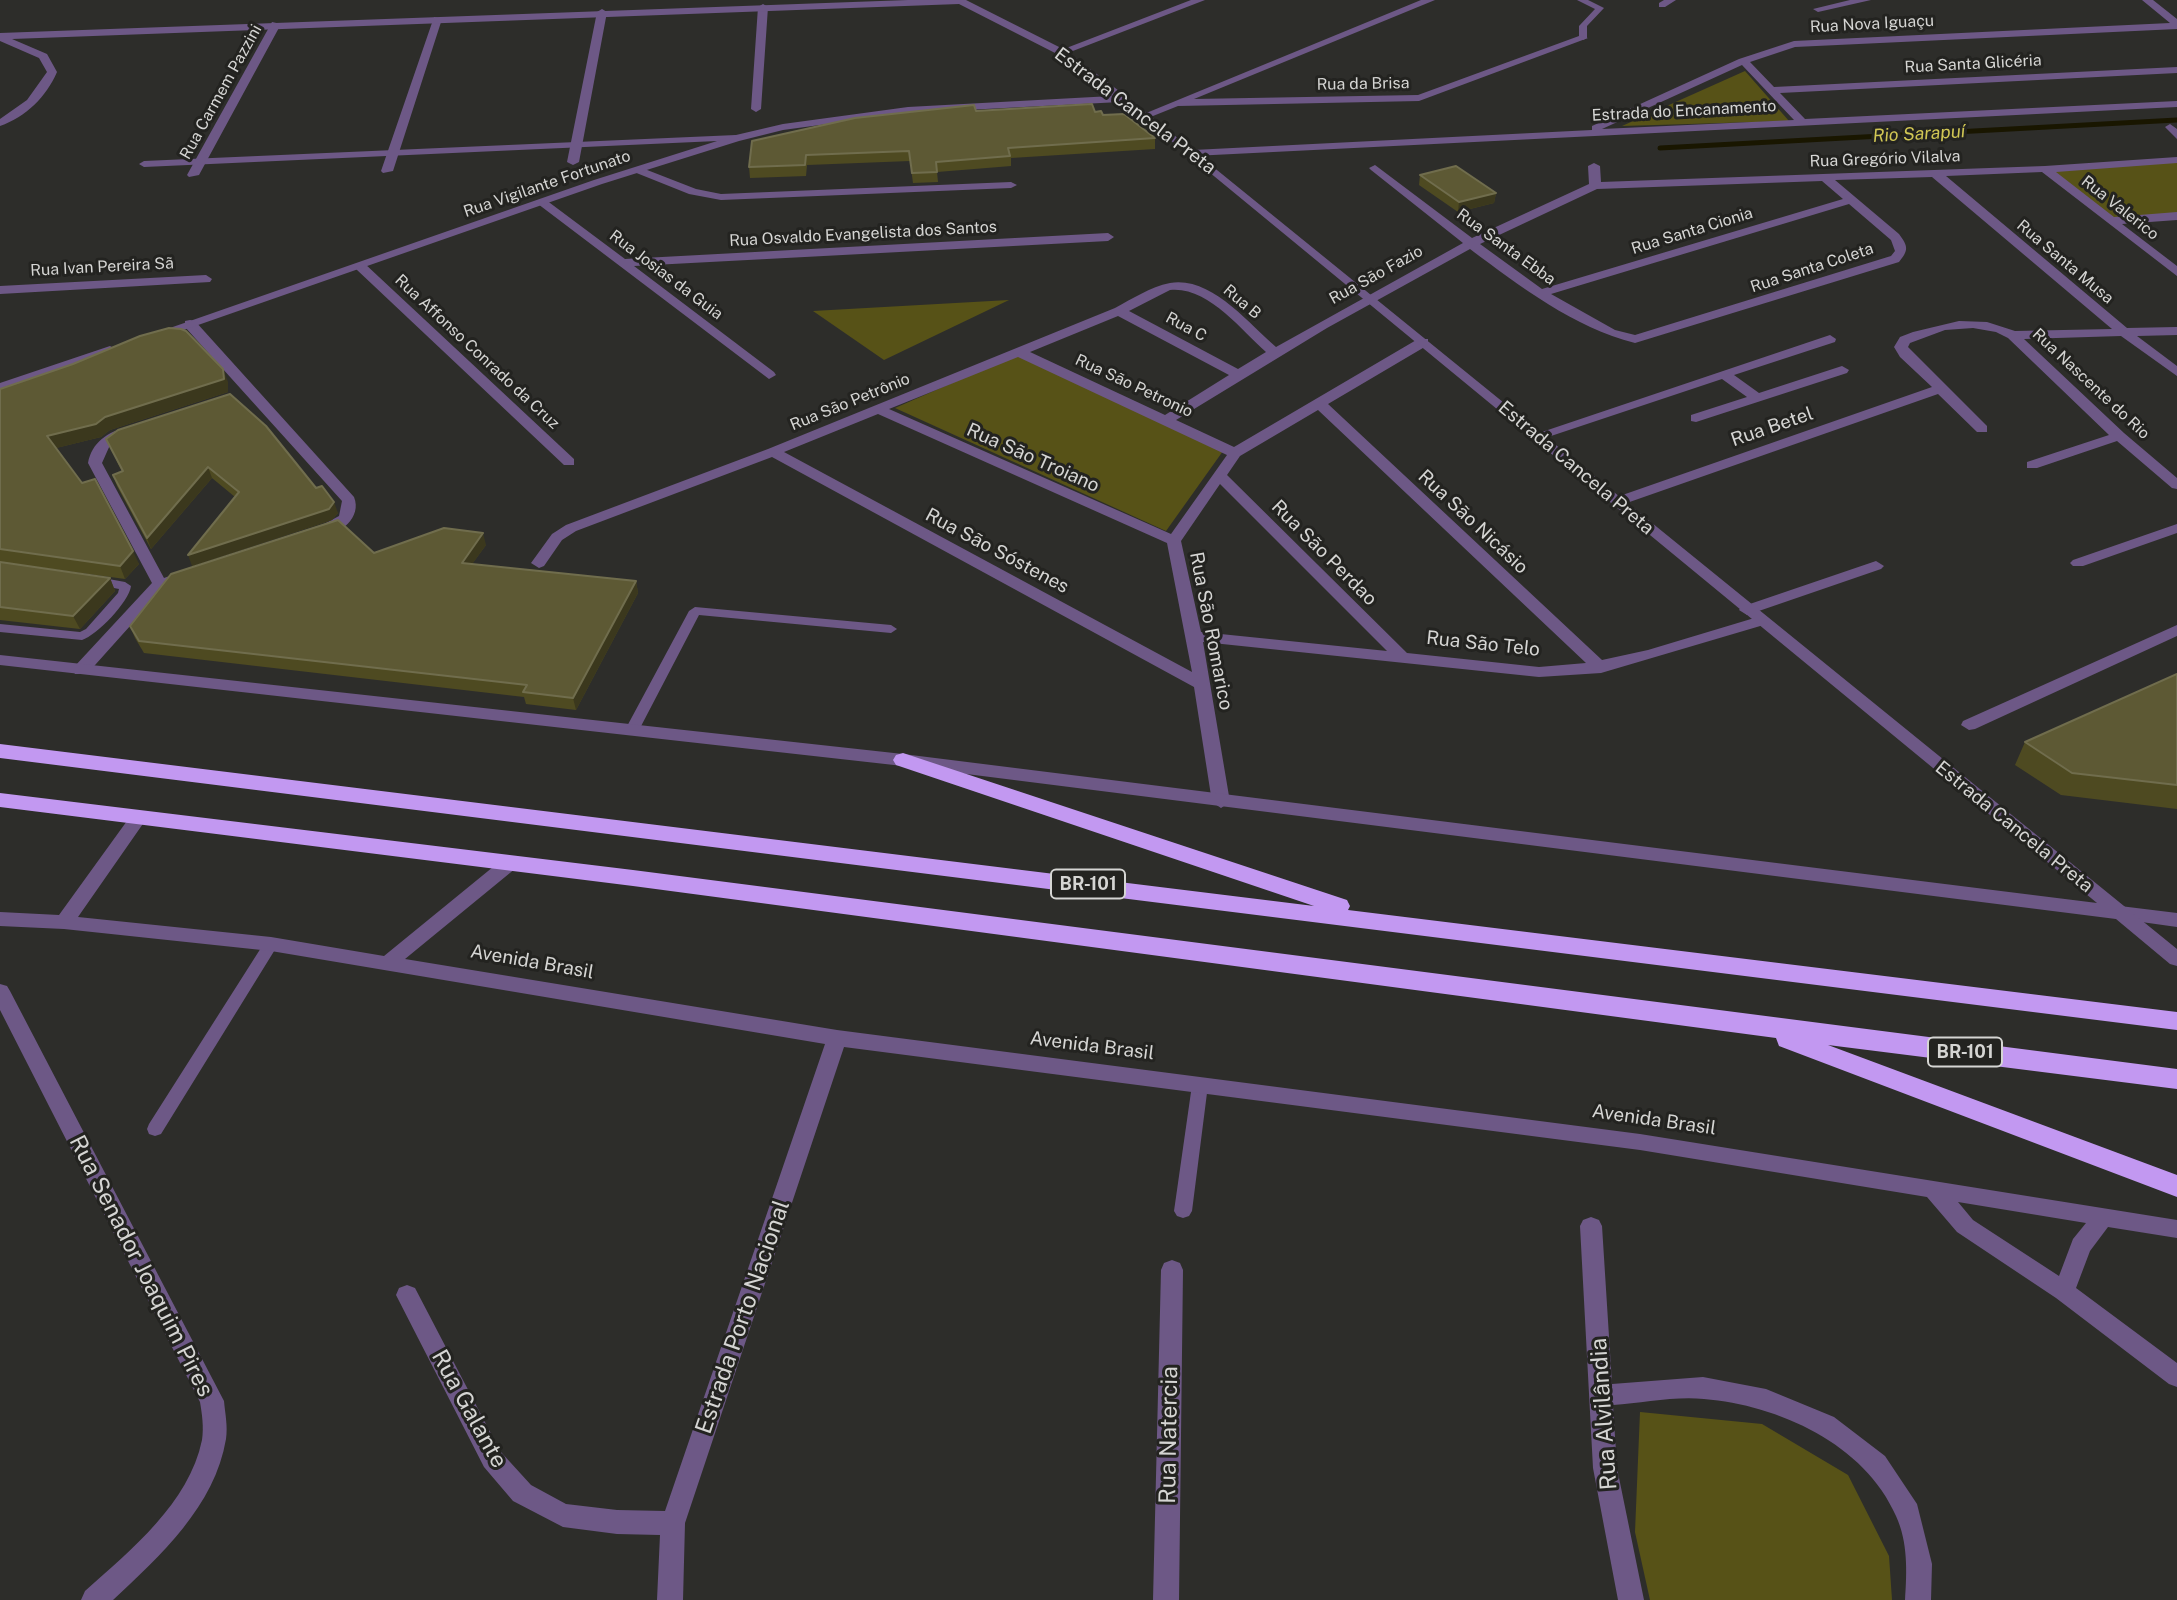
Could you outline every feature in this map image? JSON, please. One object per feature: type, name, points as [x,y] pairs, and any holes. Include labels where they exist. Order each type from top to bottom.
[{"type":"highway","name":"BR-101","points":[[0,751],[1381,920],[2176,1021]]},
{"type":"highway","points":[[903,760],[1381,920]]},
{"type":"highway","name":"BR-101","points":[[0,800],[510,863],[2177,1079]]},
{"type":"highway","points":[[1752,1026],[2177,1186]]},
{"type":"street","points":[[0,37],[276,24],[961,0]]},
{"type":"street","name":"Estrada Cancela Preta","points":[[961,0],[1060,52],[1193,153],[1747,610],[2177,959]]},
{"type":"street","points":[[1060,52],[1200,0]]},
{"type":"street","points":[[1144,116],[1430,0]]},
{"type":"street","points":[[1818,9],[1866,0]]},
{"type":"street","points":[[2147,0],[2175,23]]},
{"type":"street","points":[[757,109],[763,7]]},
{"type":"street","points":[[573,162],[602,12]]},
{"type":"street","points":[[387,171],[438,19]]},
{"type":"street","name":"Rua Nova Iguaçu","points":[[1587,132],[1743,61],[1781,47],[1813,42],[2175,23]]},
{"type":"street","name":"Rua Carmem Pazzini","points":[[193,175],[276,24]]},
{"type":"street","points":[[0,37],[50,50],[84,32]]},
{"type":"street","name":"Rua da Brisa","points":[[1175,103],[1419,98],[1583,38]]},
{"type":"street","points":[[0,123],[22,111],[45,91],[52,72],[50,50]]},
{"type":"street","points":[[1743,61],[1801,121]]},
{"type":"street","name":"Rua Santa Glicéria","points":[[1770,90],[2177,70]]},
{"type":"street","name":"Rua Vigilante Fortunato","points":[[139,341],[736,138],[796,125],[908,110],[1123,99]]},
{"type":"street","name":"Estrada do Encanamento","points":[[1193,153],[2177,104]]},
{"type":"street","name":"Rua Gregório Vilalva","points":[[1595,186],[2045,169],[2177,160]]},
{"type":"street","points":[[1594,166],[1595,186]]},
{"type":"street","name":"Rua Santa Ebba","points":[[1376,168],[1472,243],[1542,293],[1612,335],[1625,339]]},
{"type":"street","name":"Rua Valerico","points":[[2045,169],[2177,272]]},
{"type":"street","points":[[638,170],[693,192],[722,197],[1012,185]]},
{"type":"street","name":"Rua Santa Musa","points":[[1935,173],[2123,332],[2177,372]]},
{"type":"street","name":"Rua Santa Coleta","points":[[1625,339],[1645,338],[1895,258],[1901,252],[1901,245],[1895,237],[1824,177]]},
{"type":"street","name":"Rua São Fazio","points":[[1166,421],[1237,374],[1369,298],[1472,243],[1595,186]]},
{"type":"street","name":"Rua Santa Cionia","points":[[1542,293],[1851,200]]},
{"type":"street","name":"Rua Josias da Guia","points":[[542,202],[769,374]]},
{"type":"street","points":[[2110,221],[2177,216]]},
{"type":"street","name":"Rua Osvaldo Evangelista dos Santos","points":[[620,263],[1108,237]]},
{"type":"street","name":"Rua Affonso Conrado da Cruz","points":[[360,266],[569,462]]},
{"type":"street","name":"Rua Ivan Pereira Sã","points":[[0,290],[206,279]]},
{"type":"street","name":"Rua São Petrônio","points":[[539,563],[557,537],[571,528],[877,410],[1119,311],[1167,287],[1183,285]]},
{"type":"street","name":"Rua B","points":[[1183,285],[1200,289],[1275,353]]},
{"type":"street","name":"Rua C","points":[[1119,311],[1237,374]]},
{"type":"street","points":[[1982,429],[1905,354],[1901,347],[1905,340],[1959,324],[1981,323],[1997,326],[2013,335],[2177,331]]},
{"type":"street","points":[[190,324],[244,395],[349,500],[351,510],[340,525],[299,539]]},
{"type":"street","name":"Rua Nascente do Rio","points":[[2013,335],[2119,436],[2177,485]]},
{"type":"street","points":[[1537,436],[1830,339]]},
{"type":"street","name":"Rua São Romarico","points":[[1221,802],[1194,636],[1174,541],[1235,453],[1423,342]]},
{"type":"street","points":[[0,387],[127,345]]},
{"type":"street","name":"Rua São Petronio","points":[[1019,352],[1235,453]]},
{"type":"street","points":[[1696,418],[1842,370]]},
{"type":"street","points":[[1723,374],[1757,398]]},
{"type":"street","name":"Rua Betel","points":[[1616,502],[1940,389]]},
{"type":"street","name":"Rua São Nicásio","points":[[1320,404],[1601,668]]},
{"type":"street","name":"Rua São Troiano","points":[[877,410],[1174,541]]},
{"type":"street","points":[[146,425],[104,442],[96,453],[95,463],[160,584]]},
{"type":"street","points":[[2032,465],[2119,436]]},
{"type":"street","name":"Rua São Sóstenes","points":[[773,452],[1202,684]]},
{"type":"street","name":"Rua São Perdao","points":[[1219,475],[1403,658]]},
{"type":"street","points":[[2078,563],[2177,528]]},
{"type":"street","points":[[1747,610],[1876,566]]},
{"type":"street","points":[[81,670],[160,584],[198,572]]},
{"type":"street","name":"Rua São Telo","points":[[1194,636],[1539,672],[1601,668],[1761,621]]},
{"type":"street","points":[[1969,725],[2177,629]]},
{"type":"street","points":[[0,660],[903,760],[2177,920]]},
{"type":"street","points":[[65,922],[138,818]]},
{"type":"street","points":[[388,962],[510,863]]},
{"type":"street","name":"Avenida Brasil","points":[[0,919],[65,922],[271,944],[837,1038],[1640,1142],[1931,1187],[2177,1229]]},
{"type":"street","name":"Rua Senador Joaquim Pires","points":[[0,991],[212,1401],[214,1439],[203,1472],[182,1508],[140,1558],[94,1600]]},
{"type":"street","name":"Estrada Porto Nacional","points":[[670,1600],[673,1522],[837,1038]]},
{"type":"street","points":[[1931,1187],[1965,1226],[2064,1291],[2177,1377]]},
{"type":"street","points":[[2064,1291],[2081,1246],[2104,1216]]},
{"type":"street","name":"Rua Alvilândia","points":[[1591,1226],[1605,1468],[1631,1600]]},
{"type":"street","name":"Rua Natercia","points":[[1166,1600],[1172,1270]]},
{"type":"street","name":"Rua Galante","points":[[407,1295],[492,1459],[522,1493],[563,1515],[617,1522],[673,1522]]},
{"type":"street","points":[[1601,1395],[1703,1388],[1766,1400],[1826,1425],[1877,1464],[1908,1513],[1920,1564],[1918,1600]]},
{"type":"lane","points":[[1581,0],[1600,8],[1583,26],[1583,38]]},
{"type":"lane","points":[[144,164],[736,138]]},
{"type":"lane","points":[[0,628],[73,637],[90,632],[124,594],[125,586],[79,578]]},
{"type":"lane","points":[[632,730],[695,611],[891,629]]},
{"type":"lane","points":[[155,1129],[271,944]]},
{"type":"lane","points":[[1183,1211],[1200,1085]]},
{"type":"shaded area","points":[[1745,71],[1789,121],[1622,126]]},
{"type":"shaded area","points":[[2177,160],[2177,216],[2110,221],[2045,169]]},
{"type":"shaded area","points":[[1009,300],[884,360],[813,311]]},
{"type":"shaded area","points":[[1016,355],[1223,451],[1166,531],[895,408]]},
{"type":"shaded area","points":[[1640,1412],[1762,1424],[1848,1475],[1889,1556],[1892,1600],[1650,1600],[1635,1532]]},
{"type":"building","points":[[1092,104],[1095,112],[1101,111],[1103,115],[1124,114],[1155,138],[1008,148],[1010,156],[936,162],[937,172],[912,173],[909,151],[806,155],[805,165],[749,167],[752,141],[855,118],[974,105],[976,111]]},
{"type":"building","points":[[1456,166],[1496,193],[1459,202],[1420,175]]},
{"type":"building","points":[[169,328],[186,331],[223,369],[224,379],[105,417],[96,424],[47,436],[82,483],[95,479],[133,551],[120,566],[0,549],[0,389],[73,364],[140,336]]},
{"type":"building","points":[[230,394],[266,426],[316,488],[322,486],[334,502],[329,509],[188,555],[239,492],[208,467],[147,538],[113,475],[123,471],[106,439],[118,430]]},
{"type":"building","points":[[338,520],[374,553],[444,528],[483,533],[462,563],[636,581],[573,698],[523,692],[527,685],[139,641],[130,626],[171,574]]},
{"type":"building","points":[[0,562],[110,578],[73,616],[0,607]]},
{"type":"building","points":[[2177,674],[2177,785],[2072,773],[2025,742]]},
{"type":"waterway","name":"Rio Sarapuí","points":[[1660,148],[2177,120]]}]
